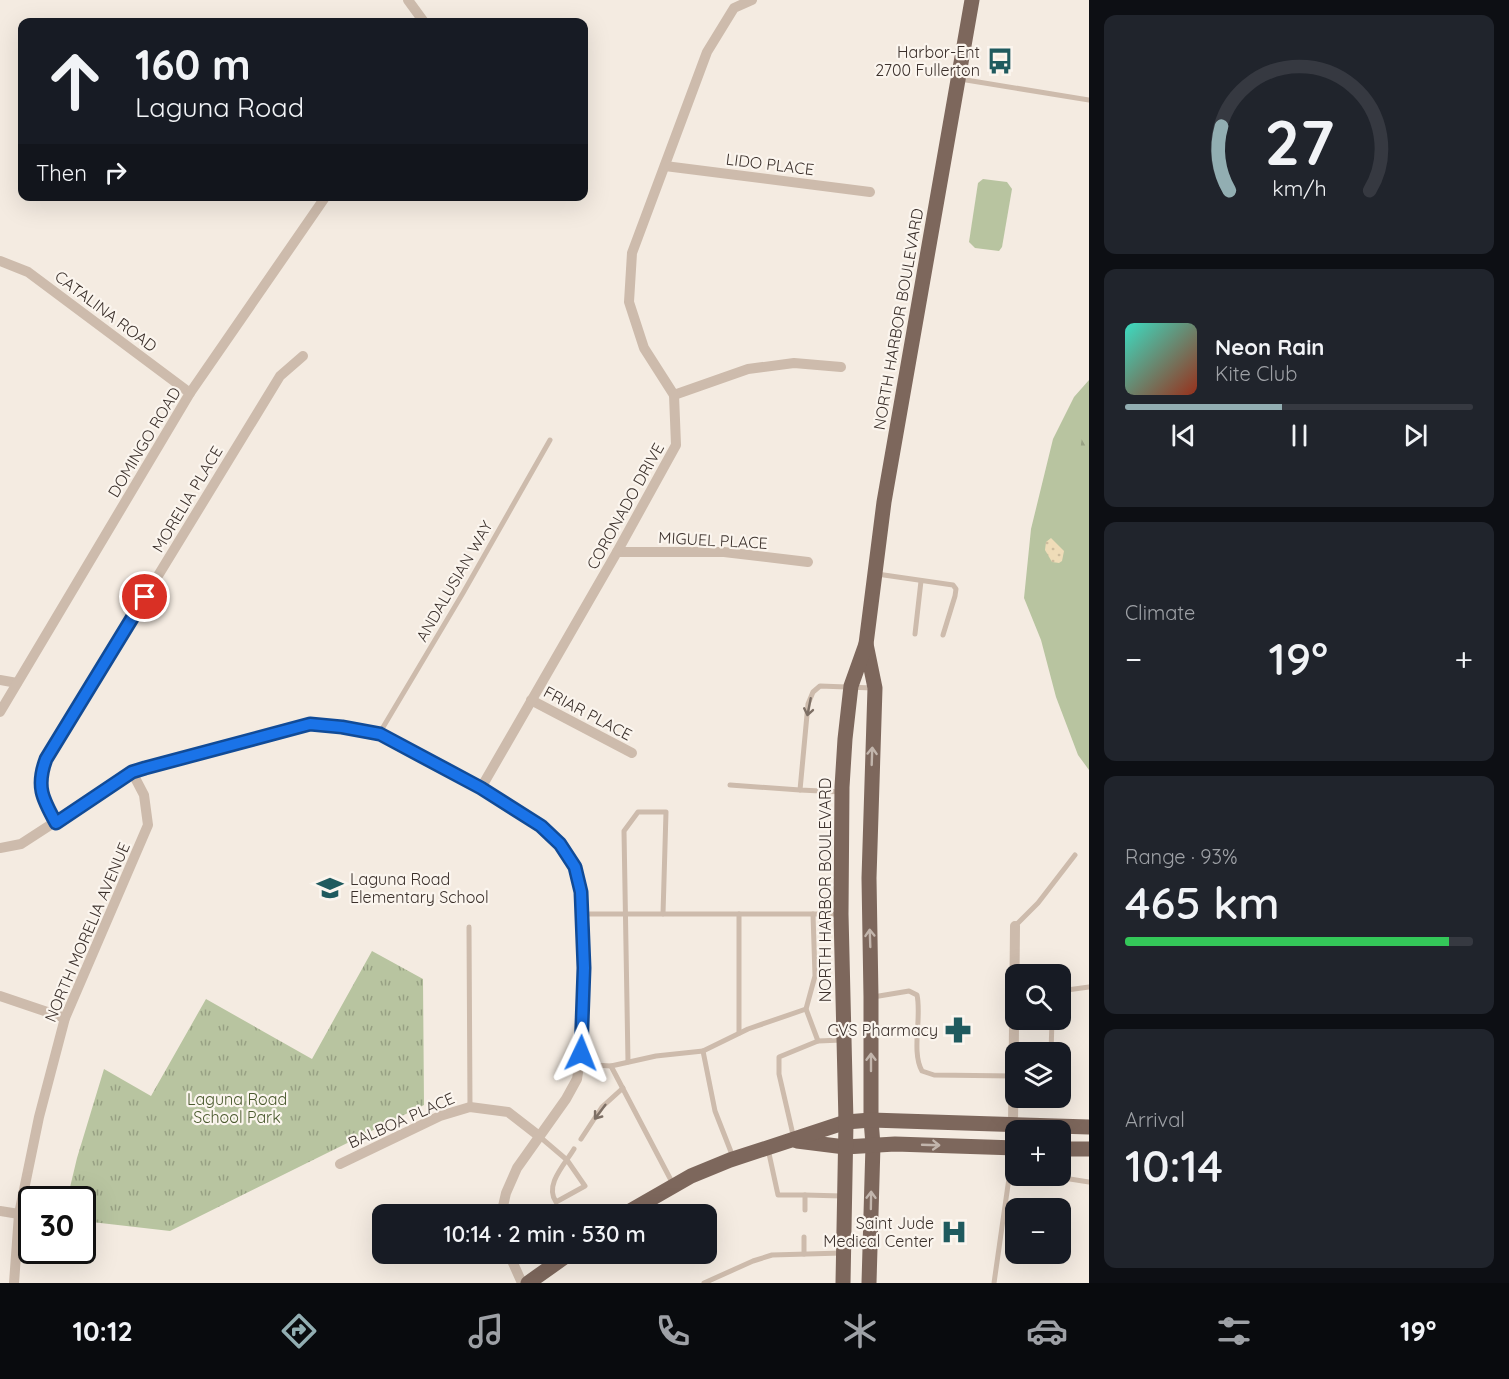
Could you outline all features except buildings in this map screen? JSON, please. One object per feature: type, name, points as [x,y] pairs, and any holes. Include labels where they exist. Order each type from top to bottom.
[{"type":"main road","name":"NORTH HARBOR BOULEVARD","points":[[843,1283],[846,1122],[841,914],[842,792],[851,686],[866,644],[884,502],[972,0]]},
{"type":"main road","name":"NORTH HARBOR BOULEVARD","points":[[866,644],[875,688],[869,835],[873,1144],[869,1283]]},
{"type":"main road","points":[[642,1204],[674,1186],[734,1159],[846,1122],[871,1120],[1005,1126]]},
{"type":"main road","points":[[1071,1127],[1089,1127]]},
{"type":"main road","points":[[794,1140],[845,1147],[873,1144],[1005,1148]]},
{"type":"main road","points":[[1071,1149],[1089,1149]]},
{"type":"main road","points":[[528,1283],[554,1264]]},
{"type":"street","points":[[408,0],[421,18]]},
{"type":"street","points":[[752,0],[734,8],[707,52],[632,253],[629,302],[644,348],[674,395],[748,369],[794,363],[840,367]]},
{"type":"street","name":"LIDO PLACE","points":[[665,166],[870,192]]},
{"type":"street","name":"DOMINGO ROAD","points":[[0,712],[190,393],[323,201]]},
{"type":"street","name":"CATALINA ROAD","points":[[0,261],[28,272],[190,393]]},
{"type":"street","name":"MORELIA PLACE","points":[[56,823],[45,805],[40,789],[41,774],[46,759],[280,376],[303,356]]},
{"type":"street","name":"CORONADO DRIVE","points":[[481,788],[676,445],[674,395]]},
{"type":"street","name":"MIGUEL PLACE","points":[[617,552],[724,552],[808,562]]},
{"type":"street","points":[[0,680],[17,683]]},
{"type":"street","name":"FRIAR PLACE","points":[[531,700],[632,753]]},
{"type":"street","points":[[0,848],[21,844],[132,772],[310,724],[380,734],[481,788],[541,826],[560,844],[575,867],[581,892],[584,968],[579,1064],[577,1079],[566,1099],[517,1168],[504,1204]]},
{"type":"street","name":"NORTH MORELIA AVENUE","points":[[25,1186],[39,1117],[65,1018],[148,825],[144,795],[132,772]]},
{"type":"street","points":[[1015,926],[1015,964]]},
{"type":"street","points":[[0,996],[65,1018]]},
{"type":"street","name":"BALBOA PLACE","points":[[340,1164],[440,1116],[470,1107],[508,1112],[539,1136]]},
{"type":"street","points":[[0,1211],[18,1214]]},
{"type":"street","name":"NORTH MORELIA AVENUE","points":[[14,1283],[18,1228]]},
{"type":"street","points":[[513,1264],[522,1283]]},
{"type":"lane","points":[[959,79],[1089,100]]},
{"type":"lane","name":"ANDALUSIAN WAY","points":[[380,734],[550,440]]},
{"type":"lane","points":[[875,574],[953,585],[956,589],[943,635]]},
{"type":"lane","points":[[915,634],[921,581]]},
{"type":"lane","points":[[800,790],[808,704],[813,692],[823,685],[875,688]]},
{"type":"lane","points":[[730,785],[842,792]]},
{"type":"lane","points":[[628,1062],[624,831],[638,812],[666,812],[663,914]]},
{"type":"lane","points":[[1015,926],[1038,903],[1075,855]]},
{"type":"lane","points":[[582,914],[841,914]]},
{"type":"lane","points":[[739,914],[739,1033]]},
{"type":"lane","points":[[813,914],[815,976],[806,1009],[818,1041]]},
{"type":"lane","points":[[469,927],[470,1107]]},
{"type":"lane","points":[[1071,989],[1089,987]]},
{"type":"lane","points":[[871,997],[909,991],[917,994],[919,1004],[918,1056],[922,1071],[934,1075],[1005,1076]]},
{"type":"lane","points":[[579,1064],[611,1066],[656,1056],[703,1051],[739,1033],[806,1009]]},
{"type":"lane","points":[[794,1140],[778,1074],[779,1057],[818,1041],[843,1040]]},
{"type":"lane","points":[[703,1051],[716,1111],[734,1159]]},
{"type":"lane","points":[[611,1066],[674,1186]]},
{"type":"lane","points":[[581,1139],[602,1107],[623,1088]]},
{"type":"lane","points":[[539,1136],[567,1160],[585,1185],[556,1202],[552,1197],[552,1184],[567,1160],[574,1149]]},
{"type":"lane","points":[[767,1147],[778,1195],[844,1196]]},
{"type":"lane","points":[[1071,1179],[1089,1182]]},
{"type":"lane","points":[[994,1283],[1010,1186]]},
{"type":"lane","points":[[805,1196],[805,1210]]},
{"type":"lane","points":[[804,1237],[804,1254]]},
{"type":"lane","points":[[704,1283],[772,1255],[843,1253]]},
{"type":"green space","points":[[983,179],[1007,182],[1012,189],[1002,247],[999,251],[975,248],[969,242],[978,183]]},
{"type":"green space","points":[[1089,380],[1089,770],[1078,755],[1056,697],[1041,640],[1024,598],[1031,529],[1053,439],[1074,397]]},
{"type":"green space","points":[[1089,422],[1089,481],[1081,459],[1081,444]]},
{"type":"green space","name":"Laguna Road School Park","points":[[372,951],[423,979],[424,1105],[170,1231],[96,1222],[96,1186],[70,1186],[104,1069],[151,1096],[206,999],[312,1059]]},
{"type":"sand","points":[[1051,538],[1064,551],[1062,561],[1059,563],[1052,562],[1045,550],[1046,542]]},
{"type":"place","name":"Harbor-Ent 2700 Fullerton","points":[[1000,61]]},
{"type":"place","name":"Laguna Road Elementary School","points":[[330,888]]},
{"type":"place","name":"CVS Pharmacy","points":[[958,1030]]},
{"type":"place","name":"Saint Jude Medical Center","points":[[954,1232]]},
{"type":"route","points":[[145,597],[46,759],[41,774],[40,789],[45,805],[56,823],[132,772],[145,768],[310,724],[380,734],[481,788],[541,826],[560,844],[575,867],[581,892],[584,968],[581,1053]]}]
